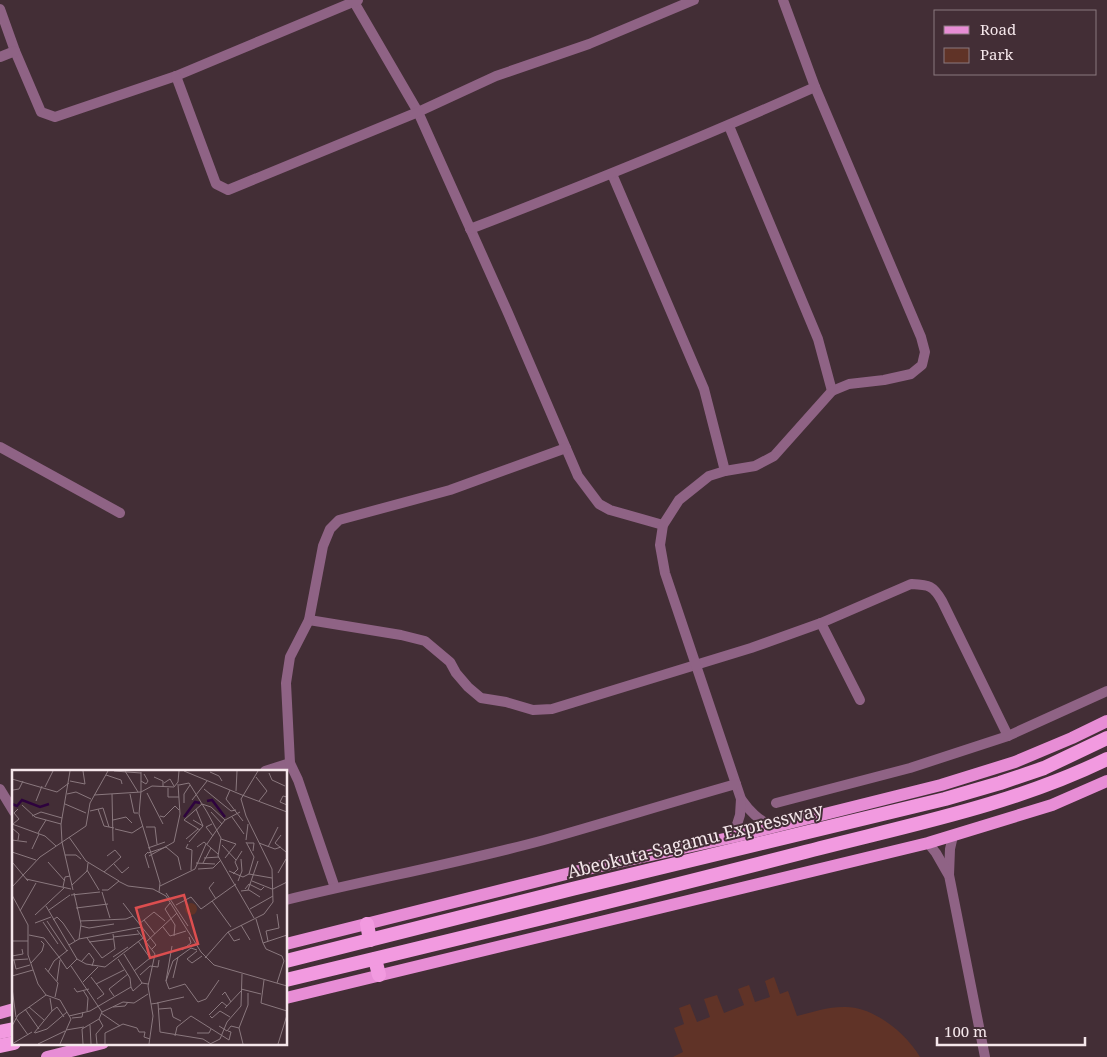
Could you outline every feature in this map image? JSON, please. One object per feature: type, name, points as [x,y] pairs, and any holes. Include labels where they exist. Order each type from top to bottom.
[{"type":"highway","name":"Abeokuta-Sagamu Expressway","points":[[288,960],[963,794],[1044,768],[1107,738]]},
{"type":"highway","points":[[288,980],[965,811],[1052,784],[1107,759]]},
{"type":"highway","points":[[367,924],[370,940]]},
{"type":"highway","points":[[376,959],[379,975]]},
{"type":"main road","points":[[288,944],[574,872],[733,837],[941,785],[1015,762],[1107,721]]},
{"type":"main road","points":[[288,998],[928,843],[1052,805],[1107,781]]},
{"type":"main road","points":[[47,1057],[99,1044]]},
{"type":"street","points":[[176,76],[216,184],[228,190],[418,112],[496,76],[590,44],[694,0]]},
{"type":"street","points":[[772,827],[758,819],[741,799],[665,573],[660,545],[664,525],[679,500],[709,476],[755,466],[774,456],[832,391],[849,384],[884,380],[911,374],[922,365],[925,352],[922,337],[815,86],[783,0]]},
{"type":"street","points":[[0,9],[40,112],[55,118],[176,76],[356,1],[418,112],[508,312],[578,476],[599,504],[610,510],[664,525]]},
{"type":"street","points":[[0,57],[15,51]]},
{"type":"street","points":[[470,229],[729,126],[815,86]]},
{"type":"street","points":[[729,126],[818,339],[832,391]]},
{"type":"street","points":[[612,174],[704,389],[725,471]]},
{"type":"street","points":[[0,447],[120,513]]},
{"type":"street","points":[[335,888],[298,780],[290,764],[286,683],[290,657],[309,620],[324,546],[330,528],[339,520],[450,490],[566,448]]},
{"type":"street","points":[[309,620],[401,635],[425,642],[450,662],[468,687],[481,698],[506,702],[533,710],[552,709],[751,648],[821,623],[911,584],[925,584],[935,588],[1008,736]]},
{"type":"street","points":[[821,623],[860,700]]},
{"type":"street","points":[[776,803],[910,768],[1008,736],[1107,691]]},
{"type":"street","points":[[269,770],[290,764]]},
{"type":"street","points":[[288,900],[425,870],[534,842],[736,784]]},
{"type":"street","points":[[0,789],[12,809]]},
{"type":"street","points":[[733,837],[740,815],[741,799]]},
{"type":"street","points":[[953,836],[950,849],[949,875],[985,1057]]},
{"type":"street","points":[[928,843],[949,875]]},
{"type":"green space","points":[[774,977],[780,994],[788,991],[797,1016],[838,1007],[866,1011],[897,1030],[920,1057],[673,1057],[683,1052],[674,1028],[684,1024],[679,1008],[690,1004],[697,1022],[710,1017],[704,999],[717,995],[724,1013],[744,1005],[738,989],[749,985],[755,1002],[770,997],[765,981]]}]
